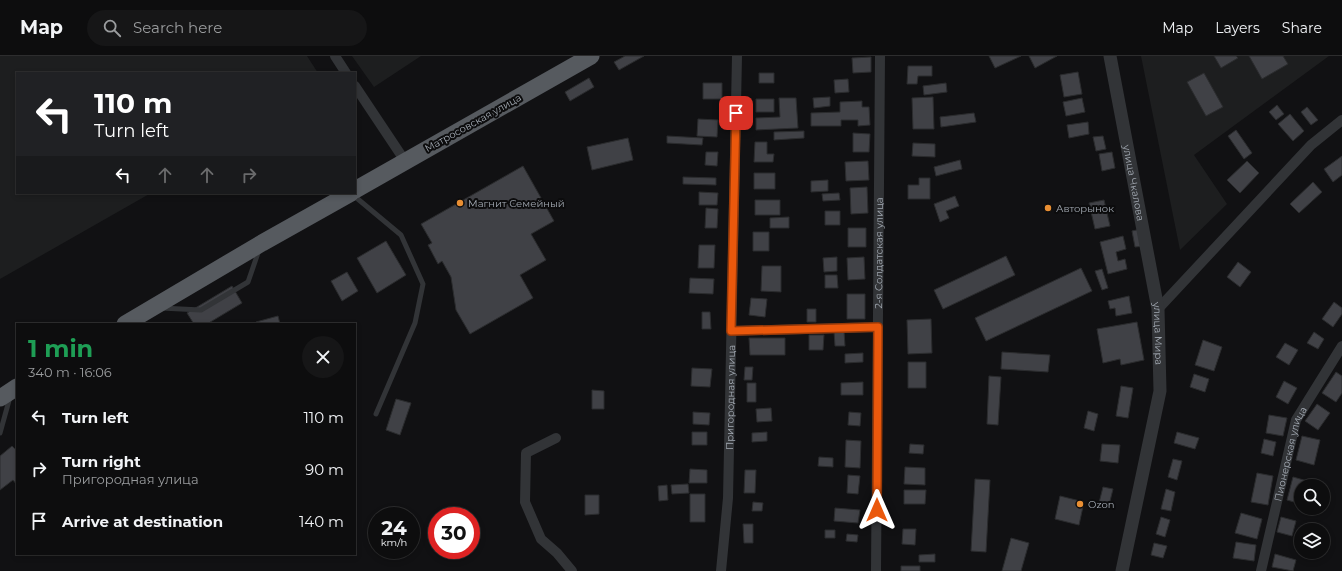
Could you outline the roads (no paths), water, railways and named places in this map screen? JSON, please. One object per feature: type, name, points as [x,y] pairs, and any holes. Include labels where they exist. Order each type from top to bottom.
[{"type":"highway","name":"Матросовская улица","points":[[356,189],[592,56]]},
{"type":"highway","points":[[127,323],[262,243],[349,194]]},
{"type":"street","points":[[334,56],[345,72]]},
{"type":"street","name":"Пригородная улица","points":[[721,571],[728,498],[737,56]]},
{"type":"street","name":"2-я Солдатская улица","points":[[876,571],[880,56]]},
{"type":"street","name":"улица Чкалова","points":[[1110,56],[1158,309]]},
{"type":"street","points":[[356,88],[405,161]]},
{"type":"street","name":"улица Мира","points":[[1122,571],[1160,391],[1158,309],[1311,145],[1342,120]]},
{"type":"street","points":[[731,331],[878,327]]},
{"type":"street","name":"Пионерская улица","points":[[1261,571],[1296,420],[1342,346]]},
{"type":"street","points":[[556,438],[526,453],[525,502],[541,539],[557,553],[572,571]]},
{"type":"lane","points":[[352,194],[401,235],[423,284],[415,322],[376,414]]},
{"type":"lane","points":[[152,308],[201,310],[248,282],[262,243]]},
{"type":"lane","points":[[0,433],[10,392]]},
{"type":"place","name":"Магнит Семейный","points":[[460,203]]},
{"type":"place","name":"Авторынок","points":[[1048,208]]},
{"type":"place","name":"Ozon","points":[[1080,504]]}]
